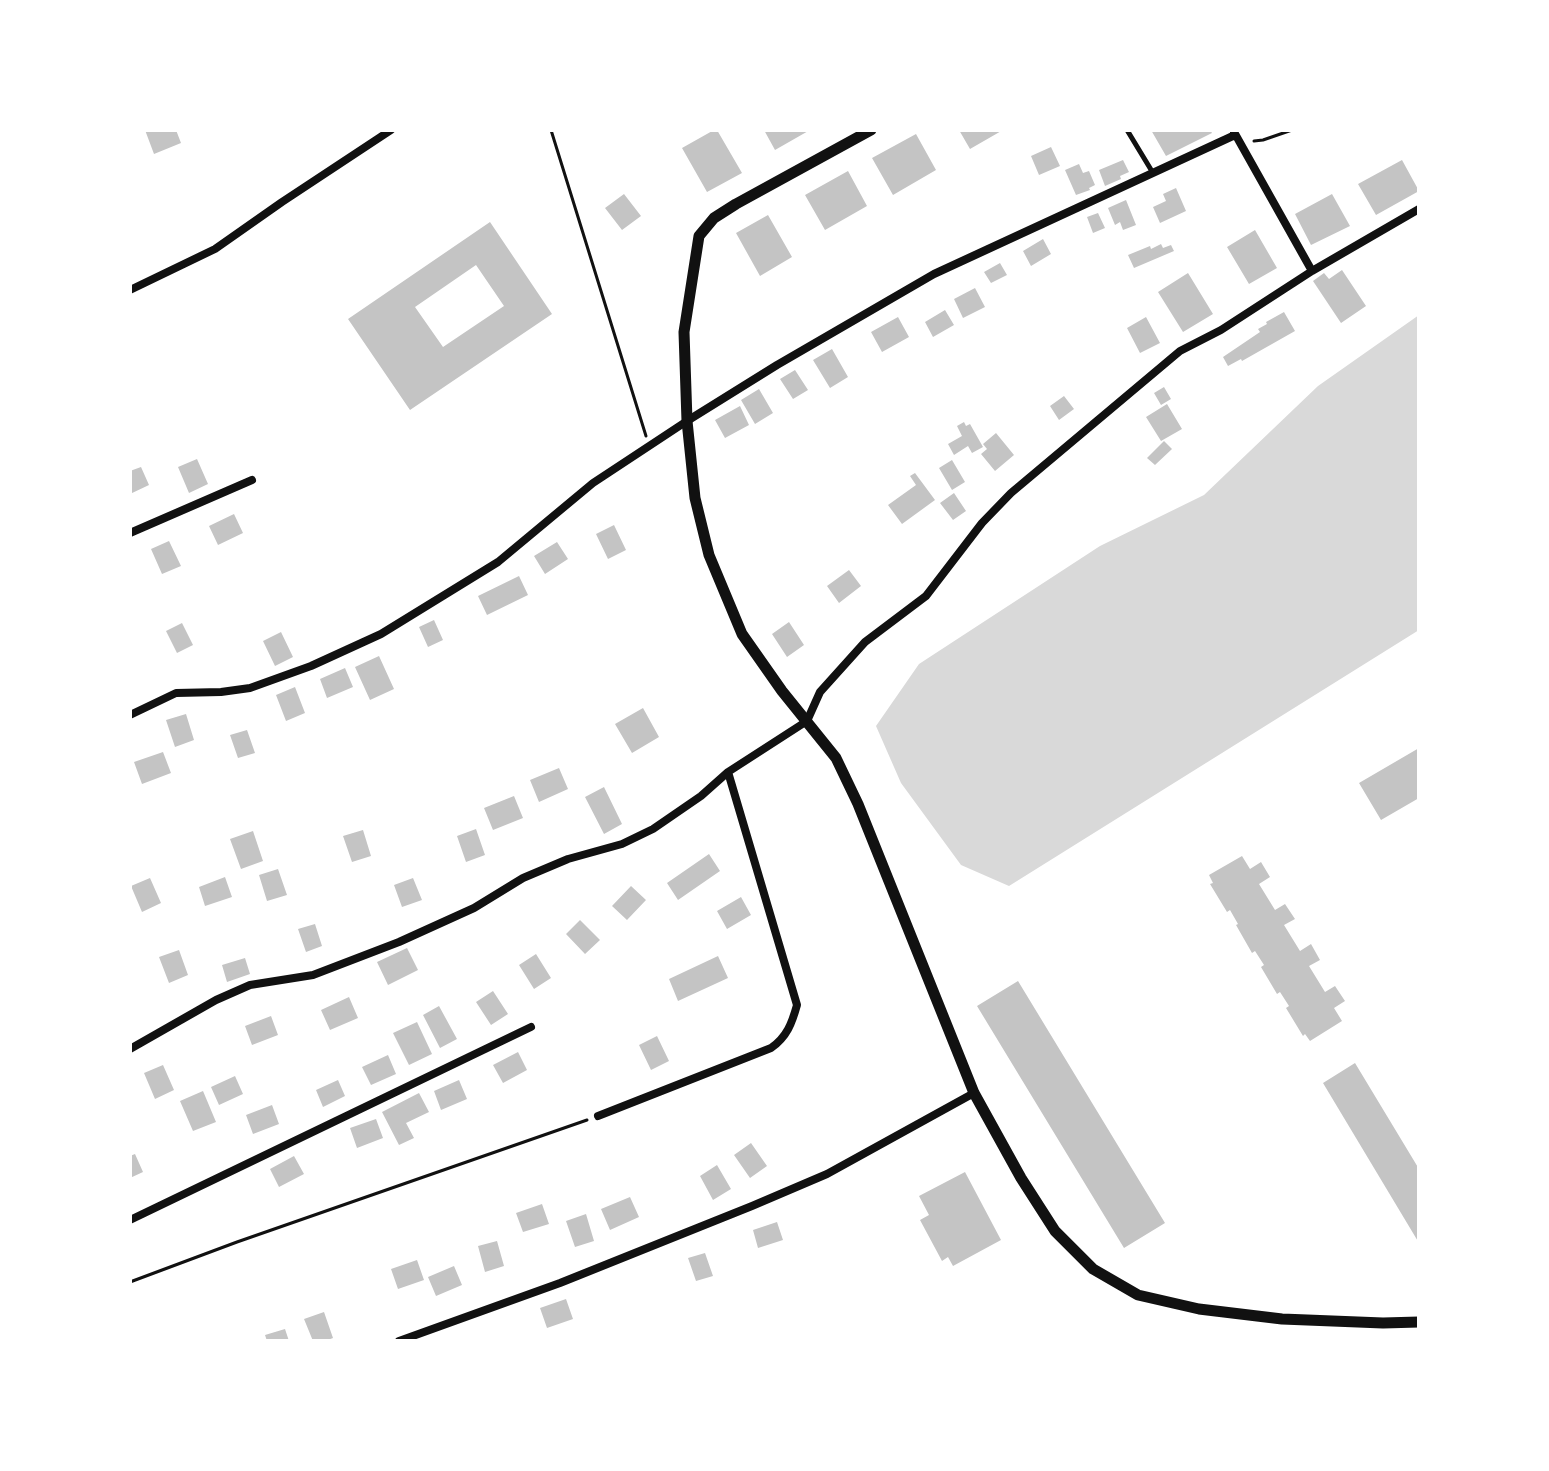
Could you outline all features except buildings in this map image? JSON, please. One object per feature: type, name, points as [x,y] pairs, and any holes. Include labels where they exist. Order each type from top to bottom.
[{"type":"street","points":[[130,290],[215,249],[391,130]]},
{"type":"street","points":[[871,130],[736,204],[714,218],[699,236],[684,332],[687,421],[695,498],[709,555],[742,634],[782,691],[836,758],[858,804],[974,1093],[1021,1178],[1055,1231],[1093,1269],[1138,1295],[1199,1309],[1282,1319],[1419,1322]]},
{"type":"street","points":[[130,715],[176,693],[250,688],[311,666],[381,634],[498,562],[593,483],[777,365],[934,274],[1236,136],[1312,271]]},
{"type":"street","points":[[130,1049],[216,1000],[250,985],[313,975],[399,942],[474,908],[523,878],[568,859],[622,844],[653,829],[701,796],[728,772],[807,721],[820,692],[865,642],[926,596],[982,523],[1011,493],[1180,351],[1221,330],[1312,271],[1419,209]]},
{"type":"street","points":[[130,533],[252,480]]},
{"type":"street","points":[[598,1116],[771,1048],[781,1041],[792,1025],[797,1005],[728,772]]},
{"type":"street","points":[[130,1220],[531,1027]]},
{"type":"street","points":[[399,1341],[560,1283],[827,1174],[974,1093]]},
{"type":"lane","points":[[1127,130],[1153,173]]},
{"type":"path","points":[[551,130],[649,446]]},
{"type":"path","points":[[1236,136],[1263,140],[1292,130]]},
{"type":"path","points":[[130,1282],[598,1116]]},
{"type":"shaded area","points":[[1419,315],[1419,630],[1009,886],[961,865],[901,783],[876,726],[919,664],[1100,546],[1204,495],[1318,386]]}]
